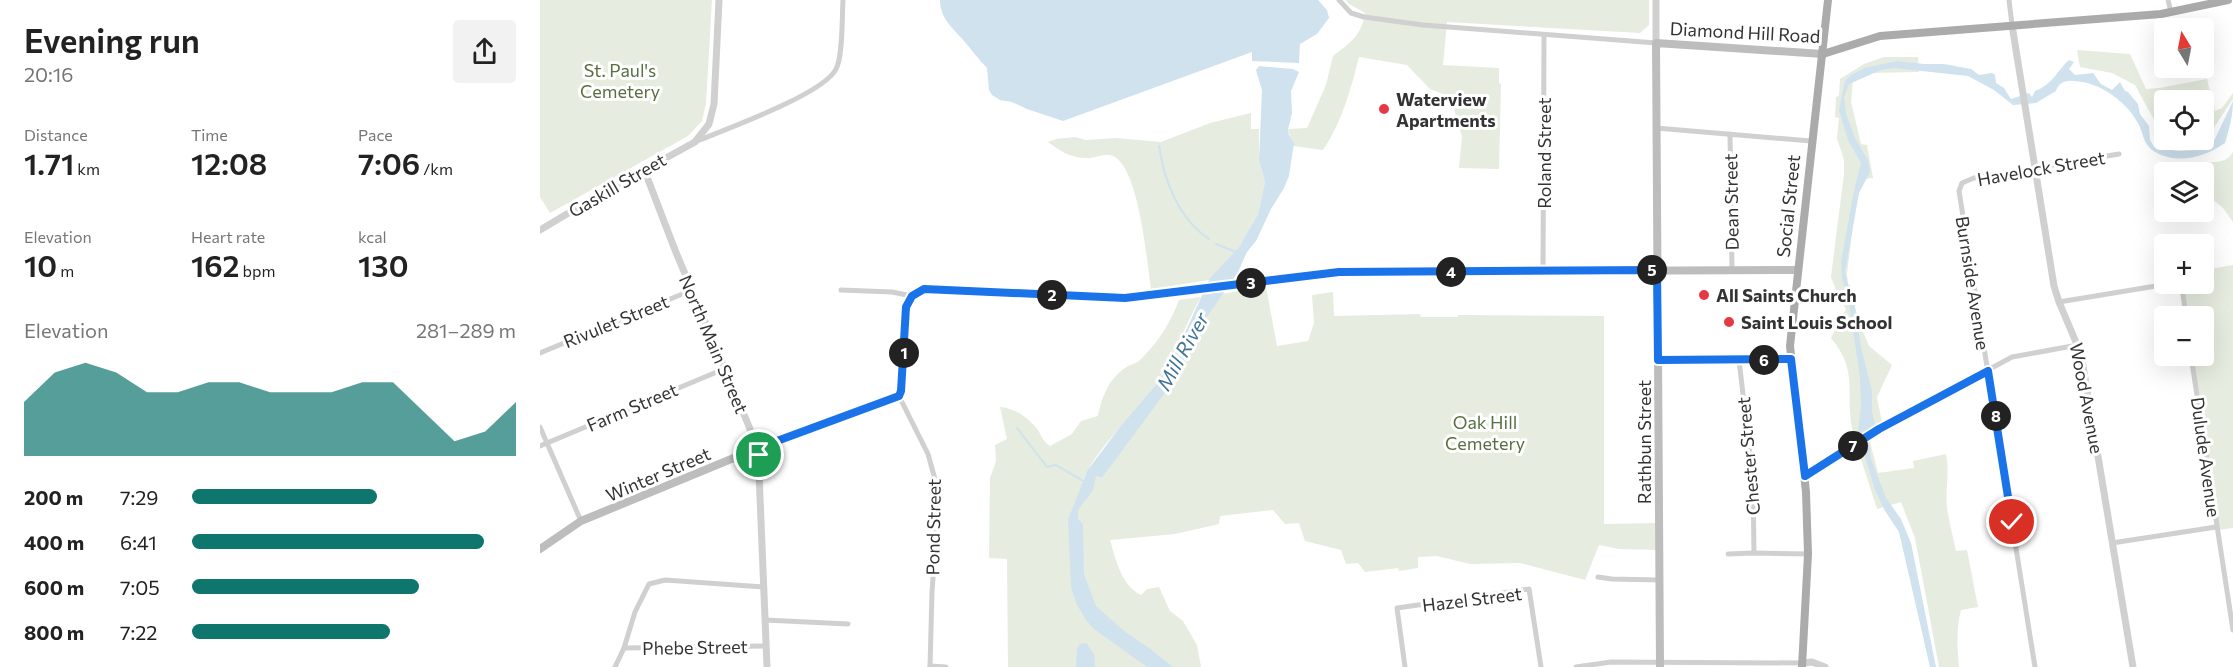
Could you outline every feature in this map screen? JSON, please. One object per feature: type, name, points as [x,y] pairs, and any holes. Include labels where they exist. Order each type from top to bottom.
[{"type":"main road","name":"Social Street","points":[[1804,666],[1808,554],[1805,476],[1791,359],[1792,322],[1828,0]]},
{"type":"main road","name":"Diamond Hill Road","points":[[1656,44],[1823,54],[1880,36],[2171,12],[2228,0]]},
{"type":"main road","name":"Rathbun Street","points":[[1656,44],[1660,665]]},
{"type":"main road","points":[[899,396],[906,307],[912,296],[924,289],[1125,298],[1339,272],[1798,270]]},
{"type":"main road","name":"Winter Street","points":[[540,549],[581,521],[758,448],[899,396]]},
{"type":"street","points":[[695,142],[709,124],[714,104],[719,0]]},
{"type":"street","points":[[695,142],[769,111],[826,82],[838,67],[843,0]]},
{"type":"street","name":"Diamond Hill Road","points":[[1339,0],[1351,13],[1364,17],[1467,30],[1656,44]]},
{"type":"street","name":"Rathbun Street","points":[[1656,0],[1656,44]]},
{"type":"street","points":[[2009,0],[2012,25]]},
{"type":"street","points":[[2168,0],[2171,12]]},
{"type":"street","name":"Wood Avenue","points":[[2012,25],[2058,302],[2078,345],[2133,667]]},
{"type":"street","name":"Roland Street","points":[[1543,271],[1544,35]]},
{"type":"street","points":[[1656,128],[1811,141]]},
{"type":"street","name":"Dean Street","points":[[1730,134],[1732,270]]},
{"type":"street","name":"Gaskill Street","points":[[540,230],[695,142]]},
{"type":"street","name":"Havelock Street","points":[[1962,183],[1974,178],[2035,170],[2119,154]]},
{"type":"street","name":"North Main Street","points":[[644,169],[758,448],[767,667]]},
{"type":"street","name":"Burnside Avenue","points":[[1962,183],[1959,191],[1961,206],[2035,667]]},
{"type":"street","points":[[2058,302],[2154,286]]},
{"type":"street","name":"Rivulet Street","points":[[540,352],[692,290]]},
{"type":"street","points":[[841,290],[892,292],[912,296]]},
{"type":"street","points":[[1805,476],[1879,429],[2020,355],[2078,345]]},
{"type":"street","points":[[1658,360],[1791,359]]},
{"type":"street","name":"Chester Street","points":[[1739,360],[1753,480],[1755,552]]},
{"type":"street","name":"Dulude Avenue","points":[[2192,366],[2233,630]]},
{"type":"street","name":"Farm Street","points":[[540,446],[724,369]]},
{"type":"street","name":"Pond Street","points":[[899,396],[928,454],[936,483],[930,666]]},
{"type":"street","points":[[540,427],[581,521]]},
{"type":"street","points":[[2112,543],[2216,527]]},
{"type":"street","points":[[1728,554],[1755,552],[1808,554]]},
{"type":"street","points":[[1598,577],[1660,580]]},
{"type":"street","points":[[615,667],[642,595],[653,581],[764,586]]},
{"type":"street","name":"Hazel Street","points":[[1405,667],[1397,608],[1529,589],[1541,667]]},
{"type":"street","points":[[765,620],[848,624]]},
{"type":"street","name":"Phebe Street","points":[[624,648],[766,646]]},
{"type":"street","points":[[1576,667],[1611,662],[1660,665],[1804,666],[1812,662],[1825,667]]},
{"type":"street","points":[[930,666],[946,667]]},
{"type":"green space","name":"St. Paul's Cemetery","points":[[540,0],[712,0],[706,104],[702,121],[688,136],[550,213],[540,197]]},
{"type":"green space","points":[[1346,0],[1649,0],[1649,25],[1640,33],[1447,22],[1443,65],[1499,68],[1499,83],[1501,84],[1499,169],[1459,168],[1462,137],[1454,109],[1456,99],[1430,89],[1407,65],[1359,57],[1341,117],[1323,150],[1293,146],[1288,129],[1307,128],[1326,85],[1333,56],[1350,42],[1361,27],[1365,13]]},
{"type":"green space","points":[[2077,50],[2130,54],[2146,89],[2207,79],[2210,90],[2154,90],[2154,120],[2135,85],[2112,73],[2080,67]]},
{"type":"green space","points":[[1884,57],[1918,57],[1919,72],[1870,73],[1853,80],[1851,102],[1861,144],[1867,145],[1873,178],[1864,179],[1857,192],[1847,274],[1848,284],[1852,287],[1859,322],[1869,346],[1892,365],[1877,397],[1883,428],[1869,438],[1878,473],[1914,468],[1913,461],[1946,454],[1947,508],[1950,524],[1956,551],[1967,550],[1978,607],[1961,610],[1957,638],[1959,667],[1939,667],[1915,538],[1901,502],[1877,509],[1853,432],[1848,373],[1840,351],[1831,338],[1846,309],[1831,277],[1844,174],[1844,160],[1837,138],[1839,118],[1835,117],[1836,97],[1839,96],[1840,79],[1864,64]]},
{"type":"green space","points":[[2233,93],[2233,99],[2214,128],[2214,107],[2215,111],[2222,108]]},
{"type":"green space","points":[[1251,113],[1251,129],[1259,129],[1259,160],[1265,182],[1258,214],[1239,247],[1209,280],[1151,289],[1140,214],[1128,174],[1119,161],[1109,155],[1089,158],[1075,157],[1048,142],[1075,137],[1086,140],[1116,138],[1161,142],[1210,123]]},
{"type":"green space","points":[[2233,152],[2233,222],[2214,200],[2214,162],[2229,157]]},
{"type":"green space","points":[[2233,265],[2233,528],[2219,530],[2193,366],[2214,366],[2214,306],[2184,306],[2183,294],[2214,294],[2214,268]]},
{"type":"green space","name":"Oak Hill Cemetery","points":[[1266,287],[1277,346],[1308,341],[1314,323],[1312,295],[1333,292],[1334,316],[1420,314],[1421,317],[1604,316],[1604,524],[1658,523],[1659,550],[1619,549],[1599,545],[1585,580],[1520,563],[1470,564],[1437,556],[1418,557],[1418,568],[1365,572],[1358,563],[1346,564],[1341,550],[1305,541],[1299,523],[1285,524],[1273,510],[1220,516],[1219,524],[1175,534],[1110,540],[1120,571],[1134,591],[1141,595],[1147,589],[1159,587],[1170,611],[1183,621],[1197,645],[1201,667],[1008,667],[1007,559],[989,558],[990,478],[996,461],[995,445],[1007,439],[1000,407],[1011,409],[1026,418],[1050,446],[1072,434],[1081,421],[1098,416],[1110,383],[1125,368],[1139,361],[1153,346],[1168,324],[1179,300],[1201,297],[1154,388],[1103,447],[1082,484],[1096,476],[1102,478],[1179,370],[1187,354],[1195,345],[1204,321],[1221,294]]},
{"type":"water","points":[[940,0],[1318,0],[1327,10],[1329,18],[1317,34],[1300,44],[1299,63],[1252,61],[1252,52],[1063,121],[1012,102],[1000,100],[992,95],[989,90],[987,68],[948,23],[942,13]]},
{"type":"water","points":[[2069,60],[2074,62],[2069,69],[2075,75],[2093,73],[2101,84],[2112,90],[2120,82],[2125,91],[2138,104],[2140,114],[2149,126],[2150,140],[2154,150],[2213,150],[2182,159],[2155,152],[2149,147],[2134,117],[2121,102],[2104,90],[2084,82],[2063,82],[2056,91],[2036,103],[2013,105],[1994,90],[1968,76],[1894,68],[1881,70],[1849,84],[1844,97],[1846,114],[1855,138],[1868,160],[1870,172],[1859,193],[1845,272],[1848,285],[1852,288],[1861,347],[1872,391],[1872,412],[1875,425],[1869,443],[1871,459],[1886,498],[1901,519],[1911,543],[1936,667],[1930,667],[1899,532],[1875,490],[1858,433],[1861,405],[1860,377],[1841,262],[1861,163],[1848,140],[1839,110],[1845,81],[1850,76],[1864,68],[1897,61],[1944,64],[1971,69],[1979,75],[1992,73],[1995,75],[1996,83],[2004,88],[2011,99],[2029,93],[2032,97],[2035,91],[2050,81]]},
{"type":"water","name":"Mill River","points":[[1259,66],[1293,69],[1299,72],[1291,91],[1292,113],[1288,129],[1294,143],[1289,176],[1256,241],[1247,252],[1238,272],[1204,321],[1195,345],[1187,354],[1169,387],[1102,478],[1096,476],[1093,490],[1078,510],[1078,519],[1083,524],[1084,574],[1096,606],[1124,631],[1173,667],[1147,667],[1094,629],[1076,603],[1071,587],[1068,520],[1087,471],[1156,385],[1177,350],[1210,278],[1239,247],[1258,214],[1265,182],[1259,160],[1262,90],[1256,70]]},
{"type":"water","points":[[2233,101],[2232,117],[2225,143],[2214,150],[2214,141]]},
{"type":"water","points":[[1086,643],[1094,654],[1095,667],[1076,667],[1077,648],[1080,644]]},
{"type":"waterway","points":[[1159,146],[1169,186],[1181,210],[1198,231],[1209,239]]},
{"type":"waterway","points":[[1216,244],[1236,252]]},
{"type":"waterway","points":[[1017,428],[1047,467],[1056,465],[1085,482]]},
{"type":"place","name":"Waterview Apartments","points":[[1384,109]]},
{"type":"place","name":"All Saints Church","points":[[1704,295]]},
{"type":"place","name":"Saint Louis School","points":[[1729,322]]},
{"type":"route","points":[[759,455],[758,448],[899,396],[906,307],[912,296],[924,289],[1125,298],[1339,272],[1657,270],[1658,360],[1791,359],[1805,476],[1879,429],[1988,371],[2012,522]]}]
